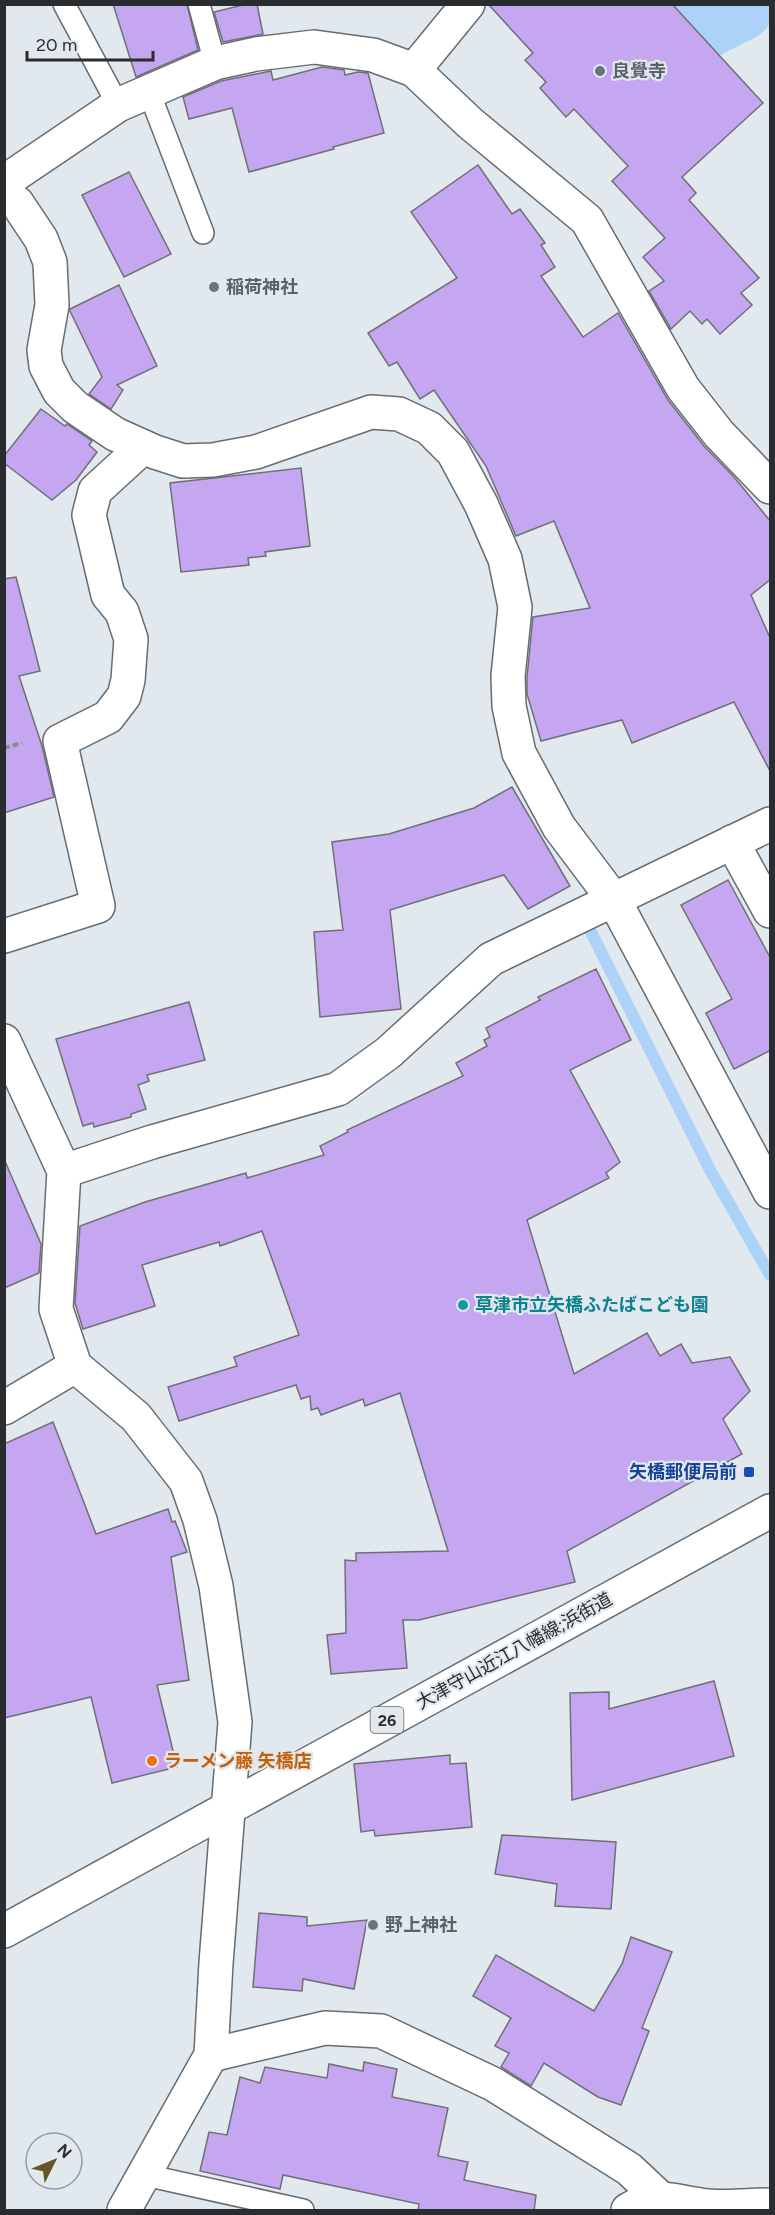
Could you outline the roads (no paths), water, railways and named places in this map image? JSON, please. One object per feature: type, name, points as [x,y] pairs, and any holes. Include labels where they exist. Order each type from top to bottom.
[{"type":"street","points":[[414,70],[468,4]]},
{"type":"street","points":[[4,182],[118,105],[214,63],[256,54],[314,47],[373,55],[414,70],[470,123],[587,220],[683,388],[719,434],[771,487]]},
{"type":"street","points":[[4,193],[17,203],[41,238],[50,262],[52,305],[44,350],[46,366],[59,391],[75,407],[115,434],[183,461],[213,460],[256,452],[371,411],[399,414],[429,428],[453,452],[481,504],[505,559],[515,607],[508,676],[508,706],[519,753],[559,827],[614,900],[771,1192]]},
{"type":"street","points":[[4,936],[98,906],[60,741],[108,717],[124,696],[128,680],[131,639],[122,612],[108,595],[89,515],[95,491],[143,447]]},
{"type":"street","points":[[64,1171],[152,1142],[338,1089],[388,1053],[491,959],[771,824]]},
{"type":"street","points":[[732,842],[771,911]]},
{"type":"street","points":[[4,1041],[64,1171],[56,1309],[75,1366],[136,1417],[186,1481],[201,1520],[216,1586],[235,1722],[211,2055],[124,2211]]},
{"type":"street","points":[[4,1408],[75,1366]]},
{"type":"street","name":"大津守山近江八幡線;浜街道","points":[[4,1930],[771,1511]]},
{"type":"street","points":[[211,2055],[325,2028],[381,2031],[493,2084],[628,2169],[660,2198]]},
{"type":"street","points":[[628,2211],[642,2202],[660,2198],[710,2207],[771,2205]]},
{"type":"lane","points":[[64,4],[118,105]]},
{"type":"lane","points":[[200,4],[214,63]]},
{"type":"lane","points":[[149,92],[203,233]]},
{"type":"lane","points":[[146,2175],[303,2211]]},
{"type":"waterway","points":[[655,4],[681,33],[738,4]]},
{"type":"waterway","points":[[588,926],[710,1170],[770,1275]]},
{"type":"place","name":"良覺寺","points":[[600,71]]},
{"type":"place","name":"稲荷神社","points":[[214,287]]},
{"type":"place","name":"草津市立矢橋ふたばこども園","points":[[463,1305]]},
{"type":"place","name":"矢橋郵便局前","points":[[749,1472]]},
{"type":"place","name":"ラーメン藤 矢橋店","points":[[152,1761]]},
{"type":"place","name":"野上神社","points":[[373,1925]]}]
